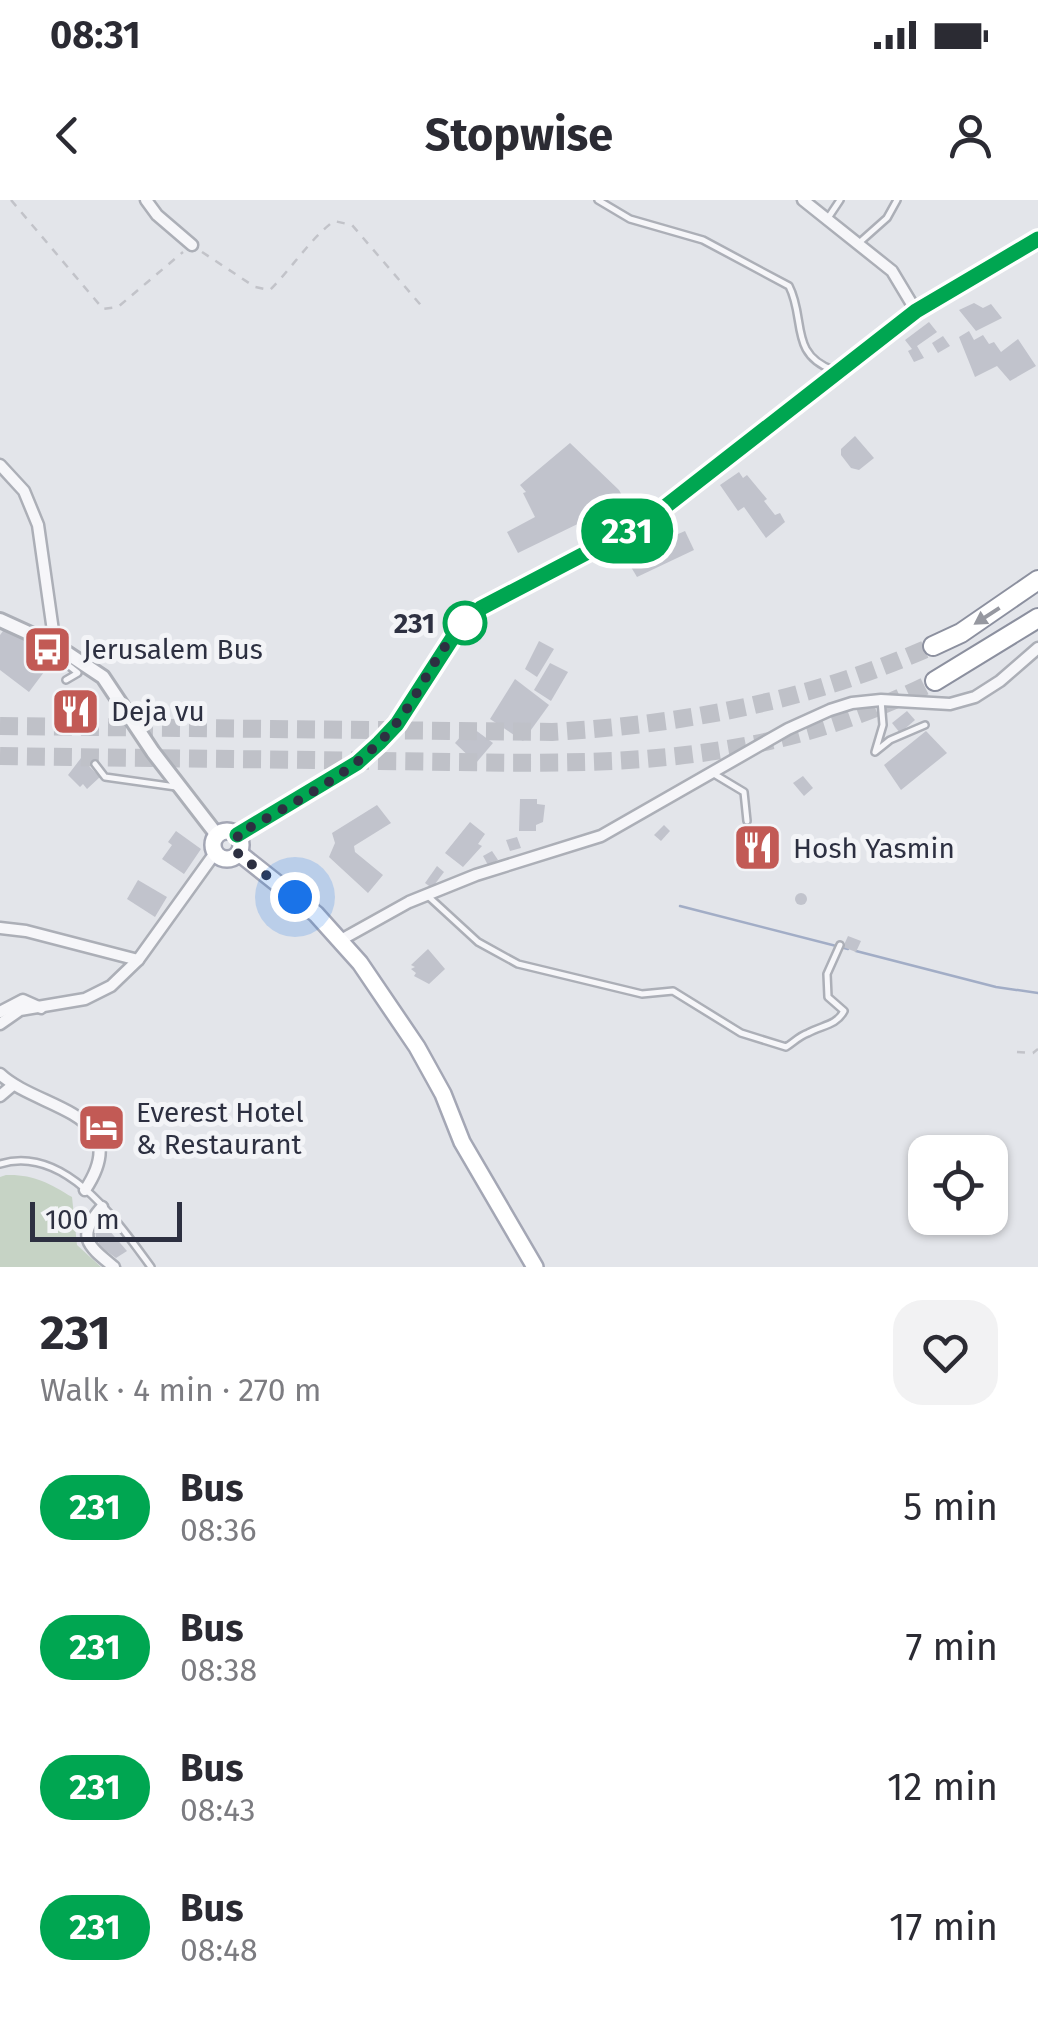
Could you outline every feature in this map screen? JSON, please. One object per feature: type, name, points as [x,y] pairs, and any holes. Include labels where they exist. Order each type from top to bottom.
[{"type":"highway","points":[[932,646],[961,633],[1038,580]]},
{"type":"highway","points":[[935,681],[1038,618]]},
{"type":"main road","points":[[237,835],[368,753],[397,724],[457,631],[481,608],[661,510],[916,311],[1038,239]]},
{"type":"main road","points":[[225,831],[237,835],[241,843],[238,854],[225,860],[214,853],[217,834],[225,831]]},
{"type":"main road","points":[[238,854],[316,914],[360,963],[417,1047],[443,1094],[462,1142],[536,1267]]},
{"type":"street","points":[[146,200],[157,215],[192,245]]},
{"type":"street","points":[[803,200],[892,270],[916,311]]},
{"type":"street","points":[[0,466],[24,491],[38,526],[55,645]]},
{"type":"street","points":[[0,620],[55,645],[103,677],[217,834]]},
{"type":"street","points":[[339,941],[410,902],[500,865],[590,841],[830,710],[882,700],[950,704],[975,698],[1038,648]]},
{"type":"street","points":[[0,1024],[20,1010],[86,998],[112,986],[138,960],[214,853]]},
{"type":"street","points":[[0,928],[138,960]]},
{"type":"street","points":[[0,1012],[23,1000],[42,1008]]},
{"type":"street","points":[[0,1074],[12,1086],[70,1110],[91,1129],[100,1150],[97,1172],[85,1190]]},
{"type":"street","points":[[0,1096],[12,1086]]},
{"type":"street","points":[[102,1208],[87,1224],[86,1234],[89,1245],[114,1267]]},
{"type":"lane","points":[[598,200],[630,218],[703,240],[789,286],[802,346],[822,366],[836,371]]},
{"type":"lane","points":[[827,220],[840,200]]},
{"type":"lane","points":[[860,242],[887,218],[898,200]]},
{"type":"lane","points":[[55,645],[54,654],[78,673],[66,680]]},
{"type":"lane","points":[[882,700],[884,725],[875,752],[890,740],[925,724]]},
{"type":"lane","points":[[94,764],[105,776],[180,788]]},
{"type":"lane","points":[[714,774],[744,792],[746,820]]},
{"type":"lane","points":[[428,896],[478,942],[518,964],[642,994],[673,992],[741,1034],[786,1047],[842,1017],[844,1011],[828,996],[826,979],[840,945]]},
{"type":"lane","points":[[0,1164],[12,1160],[42,1164],[62,1172],[102,1208],[151,1267]]},
{"type":"path","points":[[11,200],[103,309],[118,307],[192,245],[255,287],[270,290],[325,228],[334,221],[342,221],[352,226],[425,310]]},
{"type":"path","points":[[1017,1052],[1033,1053],[1038,1049]]},
{"type":"green space","points":[[0,1177],[40,1180],[72,1197],[77,1245],[101,1267],[0,1267]]},
{"type":"building","points":[[974,303],[983,308],[991,304],[1002,318],[976,331],[959,310]]},
{"type":"building","points":[[929,322],[937,332],[917,346],[924,358],[914,362],[908,351],[912,349],[905,340]]},
{"type":"building","points":[[969,331],[974,340],[983,335],[1001,352],[1018,339],[1036,366],[1010,381],[997,366],[975,377],[959,337]]},
{"type":"building","points":[[943,336],[950,346],[938,353],[932,343]]},
{"type":"building","points":[[855,436],[874,458],[859,470],[851,468],[841,455],[841,449]]},
{"type":"building","points":[[570,443],[619,490],[630,510],[606,524],[602,518],[594,522],[592,517],[518,553],[507,532],[535,517],[520,485]]},
{"type":"building","points":[[739,472],[743,478],[747,475],[775,515],[780,513],[785,522],[766,538],[744,507],[738,511],[720,485]]},
{"type":"building","points":[[685,531],[694,550],[637,577],[625,557]]},
{"type":"building","points":[[6,627],[44,655],[39,662],[47,668],[29,692],[0,670],[0,635]]},
{"type":"building","points":[[539,641],[554,649],[537,677],[525,669]]},
{"type":"building","points":[[550,663],[568,672],[551,701],[534,690]]},
{"type":"building","points":[[515,679],[549,705],[523,741],[490,719]]},
{"type":"building","points":[[907,711],[915,720],[900,733],[892,723]]},
{"type":"building","points":[[470,726],[493,743],[476,763],[455,743]]},
{"type":"building","points":[[926,731],[947,753],[901,790],[884,765]]},
{"type":"building","points":[[81,758],[100,777],[87,789],[68,775]]},
{"type":"building","points":[[803,776],[813,788],[804,796],[793,783]]},
{"type":"building","points":[[520,799],[537,799],[537,804],[545,805],[543,822],[536,825],[536,831],[519,831]]},
{"type":"building","points":[[377,805],[391,823],[354,846],[355,852],[383,875],[368,893],[329,857],[335,843],[332,833]]},
{"type":"building","points":[[470,822],[485,834],[478,844],[482,846],[463,867],[445,853]]},
{"type":"building","points":[[664,825],[670,831],[661,841],[654,835]]},
{"type":"building","points":[[176,831],[201,849],[184,874],[162,859]]},
{"type":"building","points":[[517,837],[521,848],[510,851],[506,840]]},
{"type":"building","points":[[758,837],[766,843],[755,861],[746,855]]},
{"type":"building","points":[[492,851],[498,860],[488,865],[483,856]]},
{"type":"building","points":[[437,866],[444,872],[432,888],[425,883]]},
{"type":"building","points":[[138,880],[167,897],[155,917],[127,899]]},
{"type":"building","points":[[801,893],[807,899],[801,905],[795,899]]},
{"type":"building","points":[[848,936],[861,941],[856,952],[843,947]]},
{"type":"building","points":[[428,949],[445,969],[429,984],[414,976],[416,973],[411,969]]},
{"type":"building","points":[[102,1222],[127,1251],[116,1258],[96,1238],[95,1227]]},
{"type":"waterway","points":[[680,906],[848,949]]},
{"type":"waterway","points":[[856,951],[996,987],[1038,993]]},
{"type":"tunnel","points":[[0,726],[552,732],[602,728],[747,707],[840,682],[933,646]]},
{"type":"tunnel","points":[[0,756],[525,763],[663,757],[731,749],[798,734],[866,712],[935,681]]},
{"type":"bus line","name":"231","points":[[237,835],[357,763],[379,743],[397,724],[457,631],[481,608],[661,510],[916,311],[1038,239]]},
{"type":"place","name":"231","points":[[465,623]]},
{"type":"place","name":"Jerusalem Bus","points":[[48,649]]},
{"type":"place","name":"Deja vu","points":[[76,711]]},
{"type":"place","name":"Hosh Yasmin","points":[[758,848]]},
{"type":"place","name":"Everest Hotel & Restaurant","points":[[101,1128]]},
{"type":"route","points":[[295,897],[238,854],[241,843],[237,835],[357,763],[379,743],[397,724],[465,623]]}]
